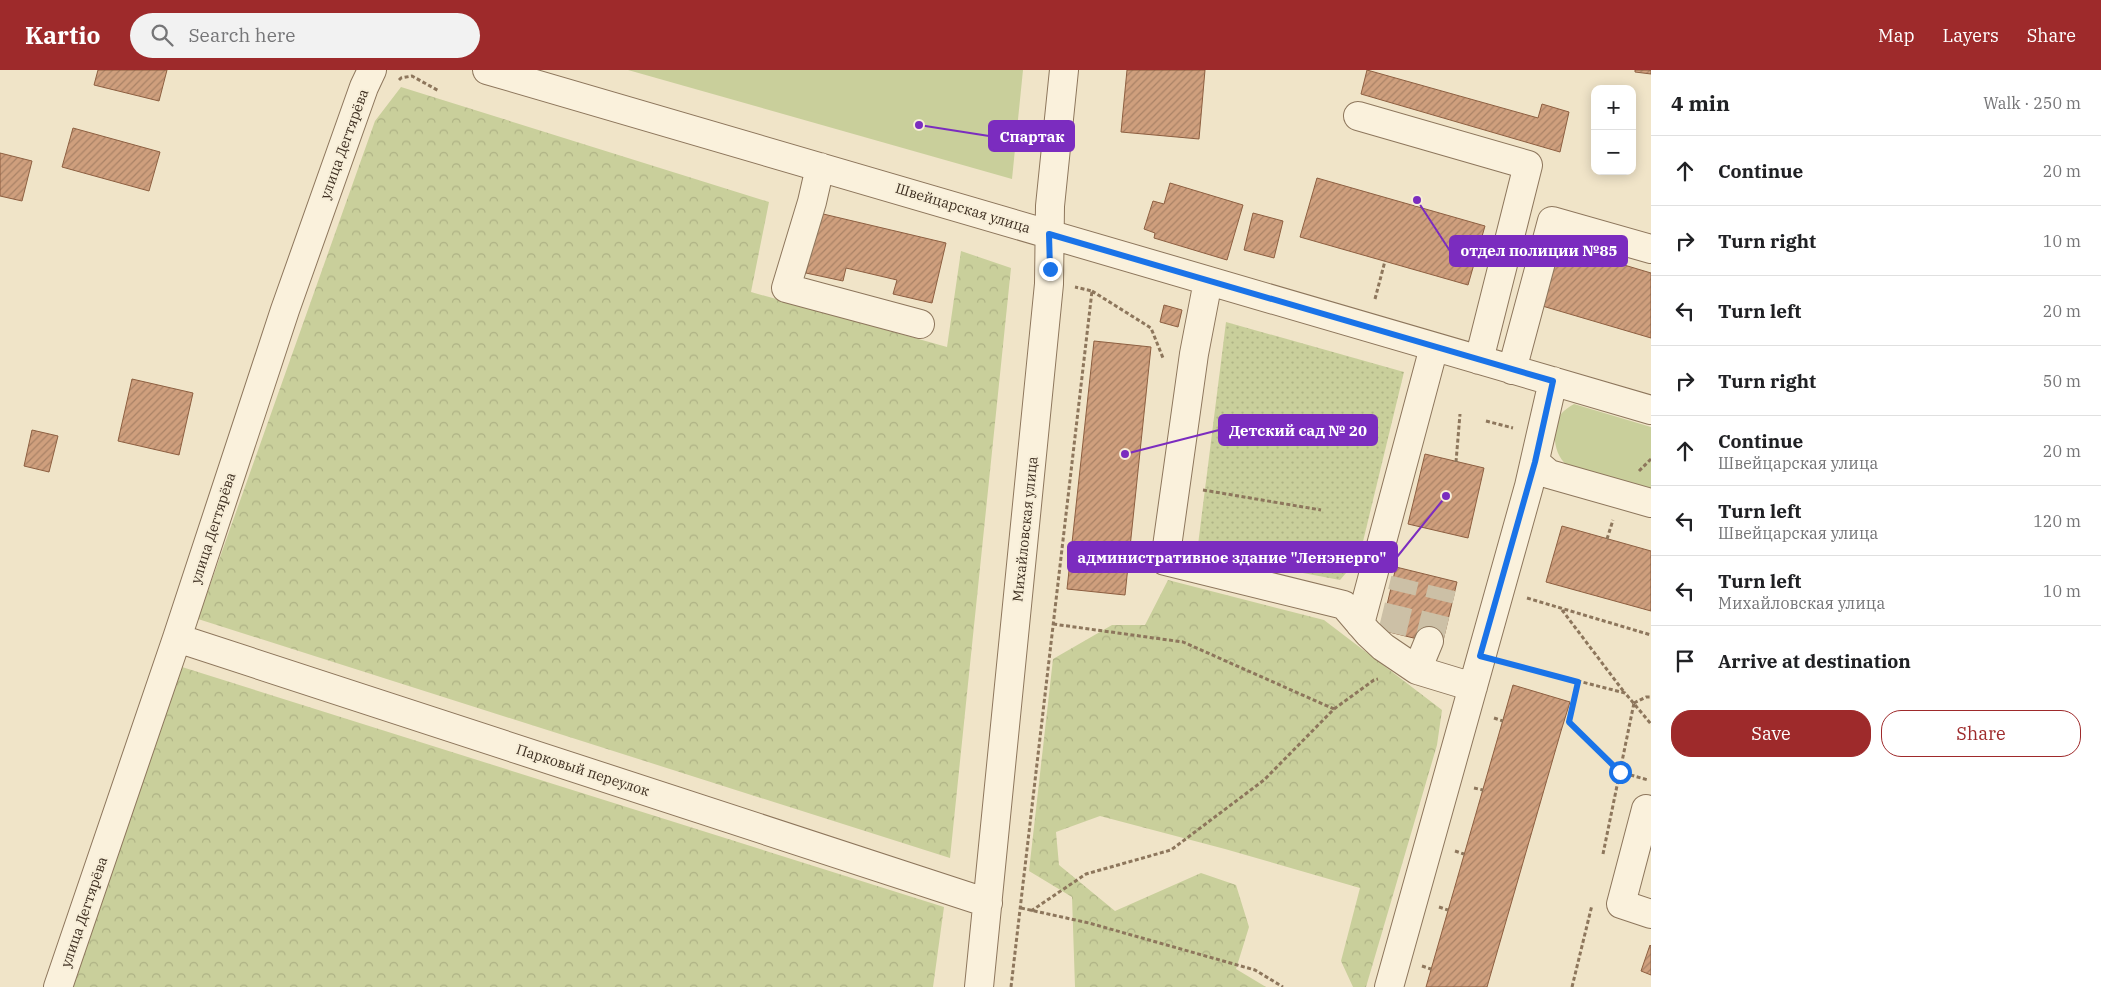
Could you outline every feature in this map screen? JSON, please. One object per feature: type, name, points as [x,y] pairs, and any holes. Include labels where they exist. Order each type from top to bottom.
[{"type":"street","name":"улица Дегтярёва","points":[[58,987],[177,638],[284,310],[364,87],[372,70]]},
{"type":"street","name":"Швейцарская улица","points":[[487,70],[532,76],[820,167],[1651,410]]},
{"type":"street","name":"Михайловская улица","points":[[979,987],[1049,284],[1050,206],[1064,70]]},
{"type":"street","points":[[1358,116],[1528,165],[1479,360]]},
{"type":"street","points":[[820,167],[786,288],[920,324]]},
{"type":"street","points":[[1512,370],[1552,222],[1651,249]]},
{"type":"street","points":[[1208,280],[1194,354],[1165,561],[1344,605],[1360,624],[1472,687]]},
{"type":"street","points":[[1360,624],[1426,405],[1434,347]]},
{"type":"street","points":[[1389,987],[1535,462],[1553,381]]},
{"type":"street","points":[[1535,462],[1549,474],[1651,503]]},
{"type":"street","name":"Парковый переулок","points":[[177,638],[988,903]]},
{"type":"street","points":[[1651,811],[1646,809],[1621,904],[1651,914]]},
{"type":"path","points":[[1374,300],[1385,261]]},
{"type":"path","points":[[1070,285],[1092,291],[1151,328],[1163,356]]},
{"type":"path","points":[[1012,987],[1052,624],[1092,291]]},
{"type":"path","points":[[1456,462],[1460,414]]},
{"type":"path","points":[[1486,421],[1521,430]]},
{"type":"path","points":[[1206,490],[1321,510]]},
{"type":"path","points":[[1607,539],[1616,511]]},
{"type":"path","points":[[1499,588],[1562,609],[1651,634]]},
{"type":"path","points":[[1562,609],[1625,693],[1651,724]]},
{"type":"path","points":[[1052,624],[1183,642],[1334,709]]},
{"type":"path","points":[[1031,911],[1086,874],[1171,850],[1264,780],[1334,709],[1374,680],[1405,648]]},
{"type":"path","points":[[1480,656],[1625,693]]},
{"type":"path","points":[[1578,682],[1569,722],[1620,772],[1651,781]]},
{"type":"path","points":[[1634,703],[1646,697],[1651,697]]},
{"type":"path","points":[[1602,855],[1634,703]]},
{"type":"path","points":[[1572,987],[1592,901]]},
{"type":"path","points":[[988,903],[1021,908],[1088,923],[1255,970],[1283,987]]},
{"type":"green space","points":[[628,70],[1023,70],[1012,179]]},
{"type":"green space","points":[[401,87],[769,202],[751,292],[947,347],[961,251],[1011,268],[950,858],[198,619],[375,121]]},
{"type":"green space","points":[[1226,322],[1404,372],[1359,558],[1340,580],[1197,553]]},
{"type":"green space","points":[[1574,404],[1651,427],[1651,488],[1567,465],[1562,460],[1556,448],[1556,427],[1561,414]]},
{"type":"green space","points":[[1168,580],[1324,620],[1442,710],[1437,745],[1366,987],[1353,987],[1341,961],[1360,888],[1225,849],[1100,816],[1056,832],[1059,865],[1115,911],[1201,873],[1236,885],[1249,927],[1236,969],[1266,987],[1075,987],[1072,897],[1029,871],[1053,659],[1112,625],[1145,625]]},
{"type":"green space","points":[[182,667],[944,907],[933,987],[72,987]]},
{"type":"building","points":[[98,70],[167,70],[159,101],[94,85]]},
{"type":"building","points":[[1127,70],[1205,70],[1199,139],[1121,132]]},
{"type":"building","points":[[1367,70],[1538,118],[1542,104],[1569,112],[1560,152],[1361,94]]},
{"type":"building","points":[[1635,70],[1651,70],[1651,74],[1635,72]]},
{"type":"building","points":[[73,128],[160,152],[149,191],[62,167]]},
{"type":"building","points":[[0,153],[32,161],[22,201],[0,196]]},
{"type":"building","points":[[1317,178],[1485,226],[1468,285],[1300,237]]},
{"type":"building","points":[[1170,183],[1243,205],[1227,260],[1154,238],[1155,233],[1144,229],[1153,201],[1164,204]]},
{"type":"building","points":[[819,213],[946,243],[932,303],[893,294],[897,280],[846,268],[843,281],[806,273]]},
{"type":"building","points":[[1253,213],[1283,221],[1274,258],[1244,250]]},
{"type":"building","points":[[1557,245],[1651,273],[1651,338],[1539,305]]},
{"type":"building","points":[[1164,305],[1182,310],[1178,327],[1160,322]]},
{"type":"building","points":[[1094,341],[1151,347],[1125,595],[1067,589]]},
{"type":"building","points":[[132,379],[193,393],[179,455],[118,441]]},
{"type":"building","points":[[32,430],[58,436],[49,472],[24,466]]},
{"type":"building","points":[[1425,454],[1484,468],[1468,538],[1408,524]]},
{"type":"building","points":[[1562,526],[1651,551],[1651,611],[1546,582]]},
{"type":"building","points":[[1396,567],[1457,582],[1442,645],[1381,630]]},
{"type":"building","points":[[1513,685],[1570,702],[1487,987],[1426,987]]},
{"type":"building","points":[[1651,946],[1651,975],[1641,971]]},
{"type":"tunnel","points":[[1392,633],[1405,579]]},
{"type":"tunnel","points":[[1429,641],[1442,588]]},
{"type":"place","name":"Спартак","points":[[919,125]]},
{"type":"place","name":"отдел полиции №85","points":[[1417,200]]},
{"type":"place","name":"Детский сад № 20","points":[[1125,454]]},
{"type":"place","name":"административное здание \"Ленэнерго\"","points":[[1446,496]]},
{"type":"route","points":[[1050,269],[1049,234],[1553,381],[1529,486],[1480,656],[1578,682],[1569,722],[1620,772]]}]
